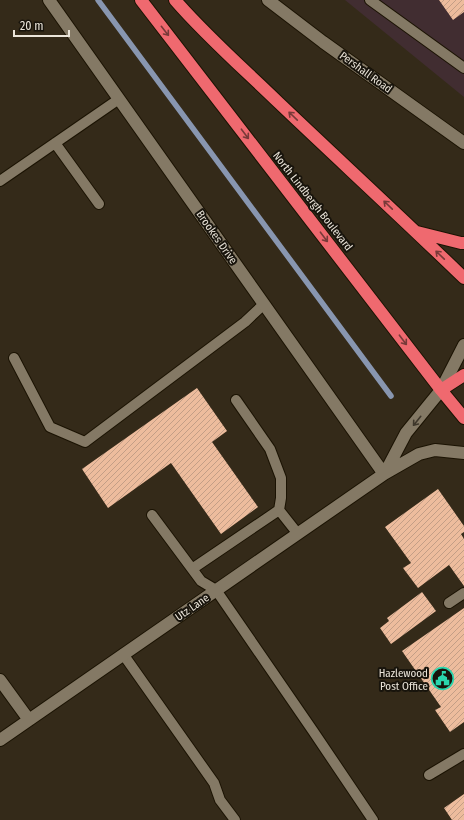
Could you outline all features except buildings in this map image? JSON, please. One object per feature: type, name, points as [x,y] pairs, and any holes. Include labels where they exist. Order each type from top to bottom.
[{"type":"highway","name":"North Lindbergh Boulevard","points":[[141,0],[464,418]]},
{"type":"highway","points":[[175,0],[224,51],[464,278]]},
{"type":"highway","points":[[416,232],[464,243]]},
{"type":"highway","points":[[441,390],[464,375]]},
{"type":"street","name":"Brookes Drive","points":[[50,0],[384,474]]},
{"type":"street","name":"Pershall Road","points":[[268,0],[464,143]]},
{"type":"street","points":[[441,390],[464,345]]},
{"type":"street","name":"Utz Lane","points":[[384,474],[406,433],[441,390]]},
{"type":"street","name":"Utz Lane","points":[[0,740],[384,474],[419,454],[435,450],[464,453]]},
{"type":"street","points":[[0,680],[29,720]]},
{"type":"lane","points":[[370,0],[464,68]]},
{"type":"lane","points":[[0,181],[119,98]]},
{"type":"lane","points":[[55,143],[99,204]]},
{"type":"lane","points":[[14,358],[50,427],[85,442],[245,322],[264,304]]},
{"type":"lane","points":[[192,569],[279,510],[281,498],[281,478],[270,449],[236,400]]},
{"type":"lane","points":[[279,510],[298,534]]},
{"type":"lane","points":[[152,515],[201,581],[216,590],[373,820]]},
{"type":"lane","points":[[448,604],[464,593]]},
{"type":"lane","points":[[123,654],[214,783],[220,800],[235,820]]},
{"type":"lane","points":[[429,775],[464,754]]},
{"type":"shaded area","points":[[345,0],[464,0],[464,97]]},
{"type":"waterway","points":[[98,0],[391,396]]},
{"type":"place","name":"Hazlewood Post Office","points":[[443,679]]}]
